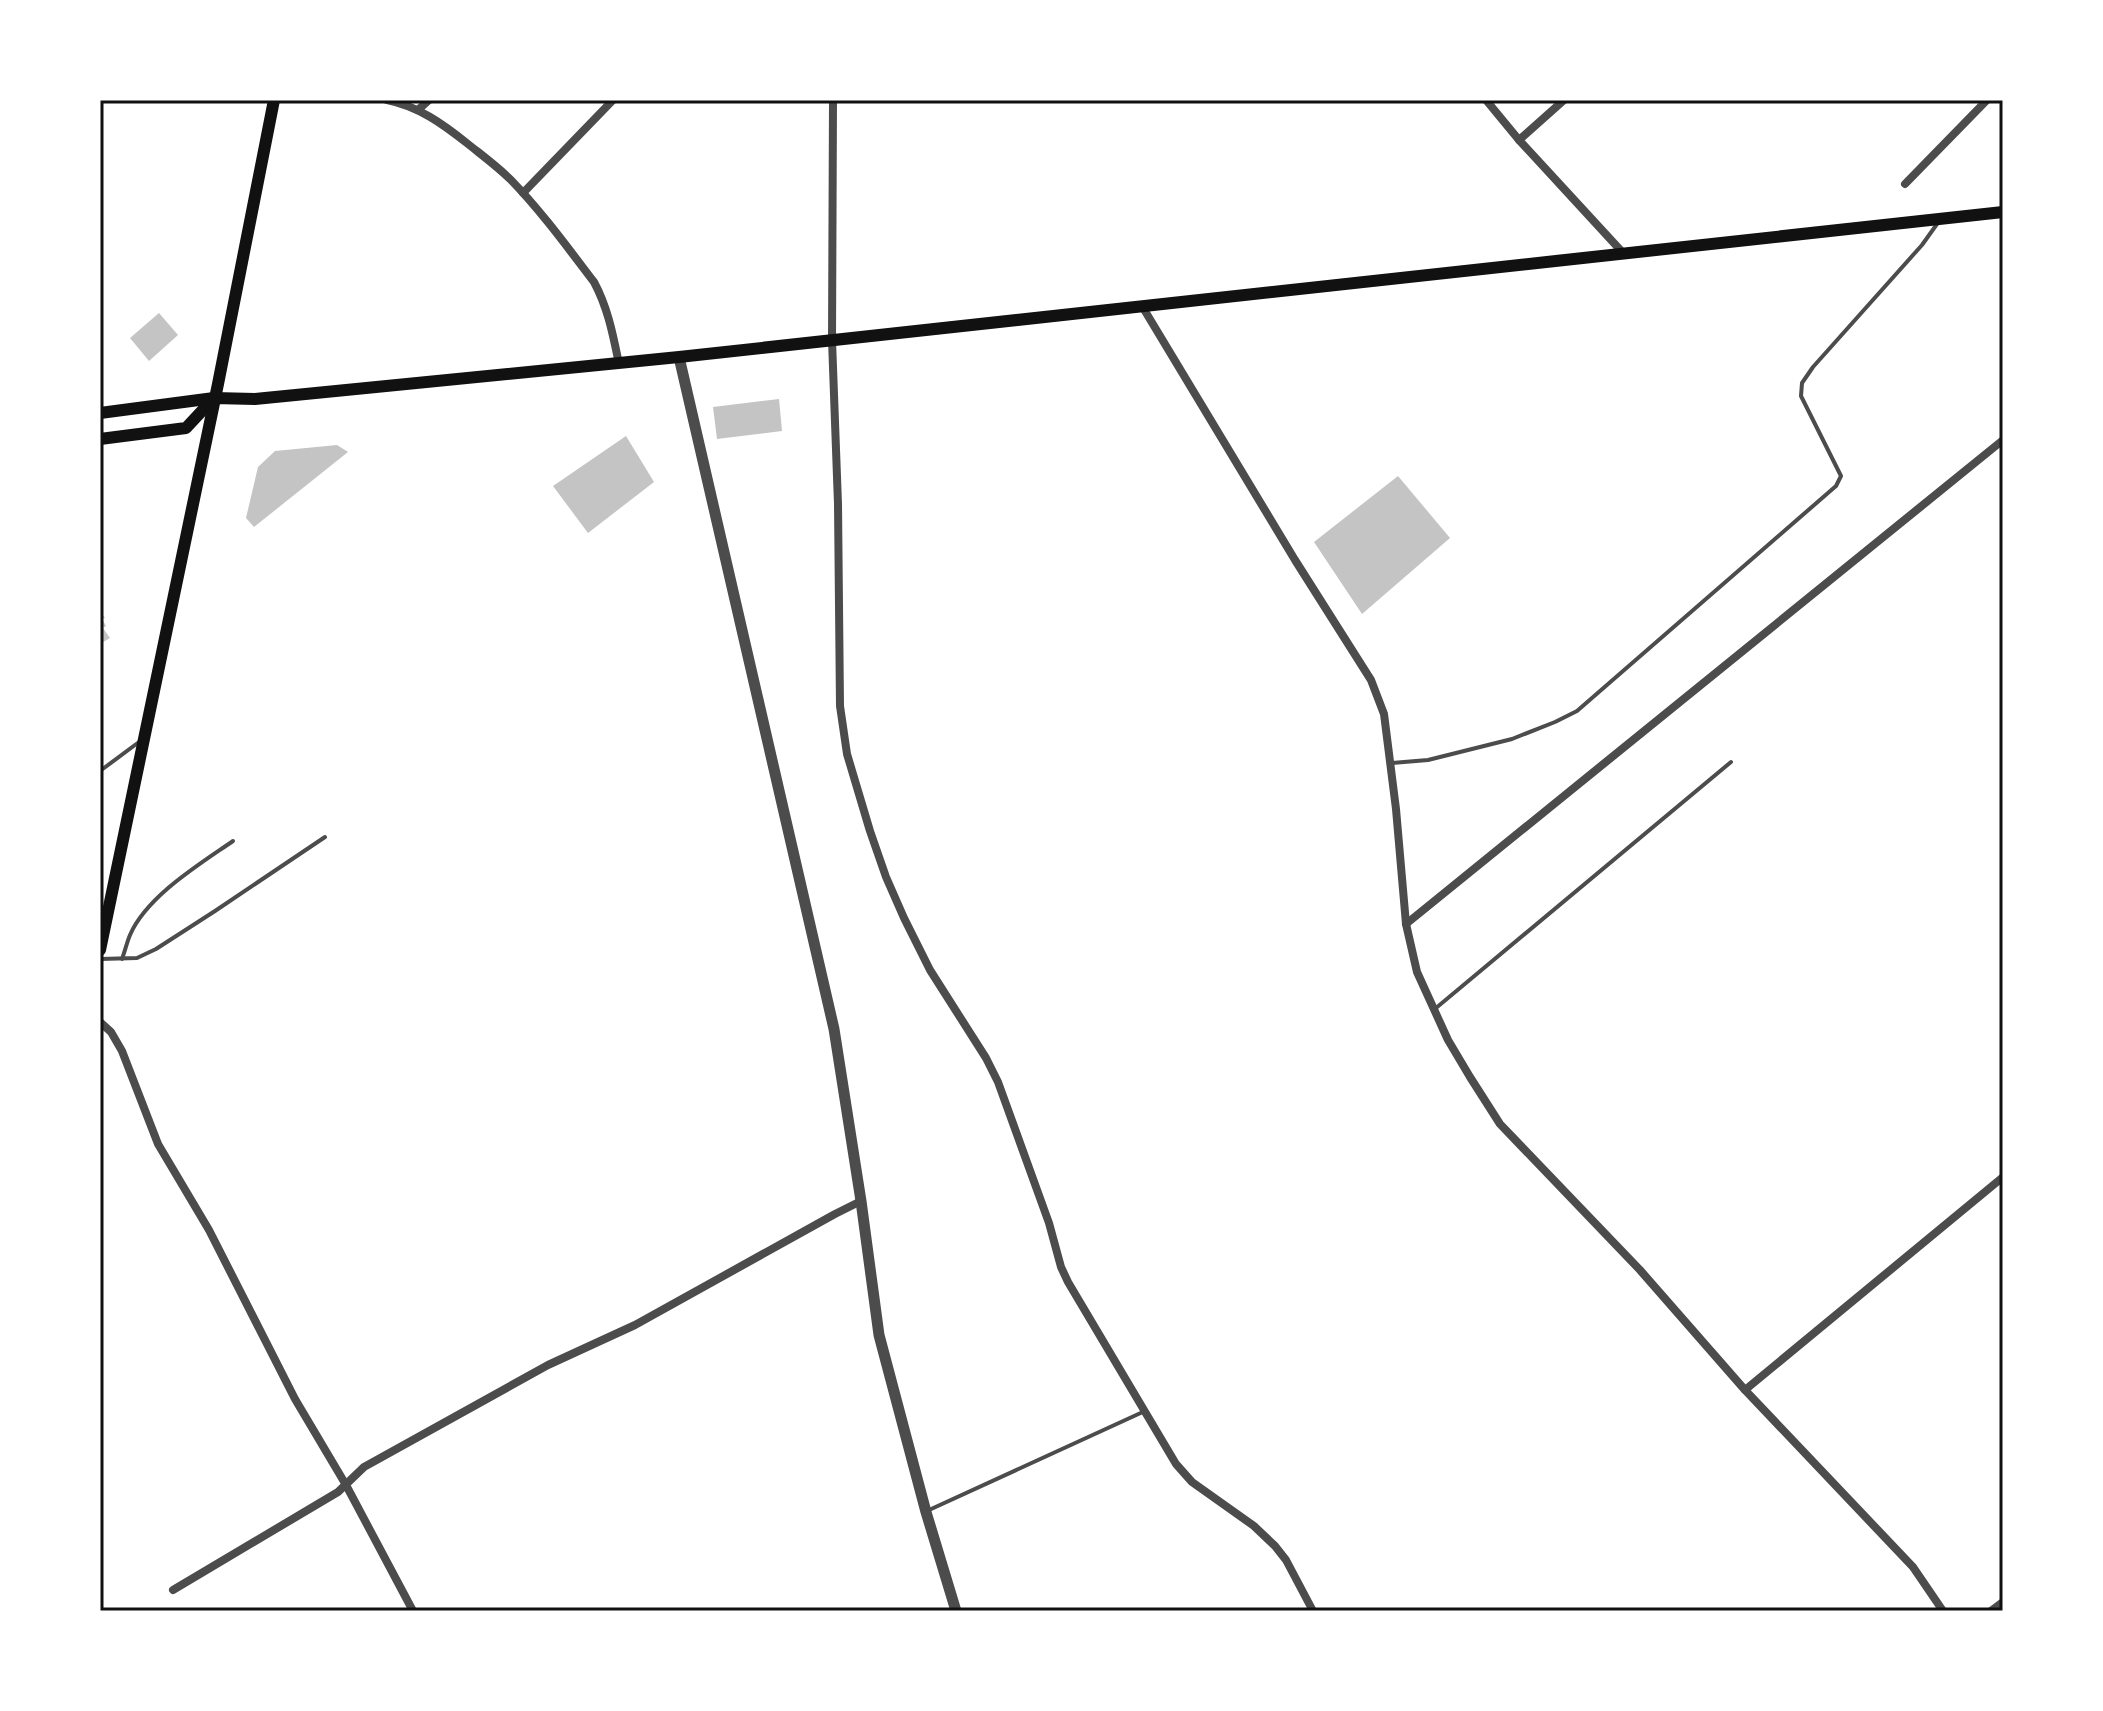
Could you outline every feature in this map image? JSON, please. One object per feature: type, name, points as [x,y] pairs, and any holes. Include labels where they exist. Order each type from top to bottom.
[{"type":"main road","points":[[100,950],[274,100]]},
{"type":"main road","points":[[100,413],[214,398],[255,399],[619,364],[2003,212]]},
{"type":"main road","points":[[100,439],[186,428],[214,398]]},
{"type":"street","points":[[387,100],[419,109],[460,137],[510,178],[594,282],[609,317],[619,364]]},
{"type":"street","points":[[419,109],[429,100]]},
{"type":"street","points":[[523,193],[613,100]]},
{"type":"street","points":[[833,100],[832,340],[838,504],[840,706],[847,754],[870,831],[886,877],[930,970],[998,1082],[1068,1282],[1176,1464],[1192,1482],[1254,1526],[1275,1546],[1286,1560],[1313,1611]]},
{"type":"street","points":[[1486,100],[1624,254]]},
{"type":"street","points":[[1519,140],[1564,100]]},
{"type":"street","points":[[1905,184],[1987,100]]},
{"type":"street","points":[[1142,306],[1371,680],[1384,714],[1406,924],[1417,972],[1448,1040],[1500,1124],[1640,1270],[1745,1390],[1913,1567],[1943,1611]]},
{"type":"street","points":[[679,357],[834,1029],[879,1335],[956,1611]]},
{"type":"street","points":[[1406,924],[2003,440]]},
{"type":"street","points":[[100,1022],[111,1032],[122,1051],[158,1144],[209,1230],[295,1399],[346,1485],[413,1611]]},
{"type":"street","points":[[1745,1390],[2003,1177]]},
{"type":"street","points":[[173,1590],[338,1492],[364,1467],[548,1365],[635,1325],[861,1201]]},
{"type":"street","points":[[1991,1611],[2003,1602]]},
{"type":"lane","points":[[1390,763],[1428,760],[1512,739],[1577,711],[1836,486],[1841,476],[1801,396],[1802,383],[1941,219]]},
{"type":"lane","points":[[100,771],[144,738]]},
{"type":"lane","points":[[1434,1010],[1731,762]]},
{"type":"lane","points":[[100,959],[137,958],[156,949],[325,837]]},
{"type":"lane","points":[[122,959],[130,934],[142,915],[178,879],[233,841]]},
{"type":"lane","points":[[926,1512],[1145,1411]]},
{"type":"building","points":[[159,313],[178,335],[149,361],[130,338]]},
{"type":"building","points":[[779,399],[782,431],[717,439],[713,407]]},
{"type":"building","points":[[626,436],[654,482],[588,533],[553,486]]},
{"type":"building","points":[[337,445],[348,452],[254,527],[246,518],[258,467],[275,451]]},
{"type":"building","points":[[1398,476],[1450,538],[1362,614],[1314,542]]},
{"type":"building","points":[[100,611],[105,618],[102,619],[106,626],[103,628],[110,638],[100,644]]}]
